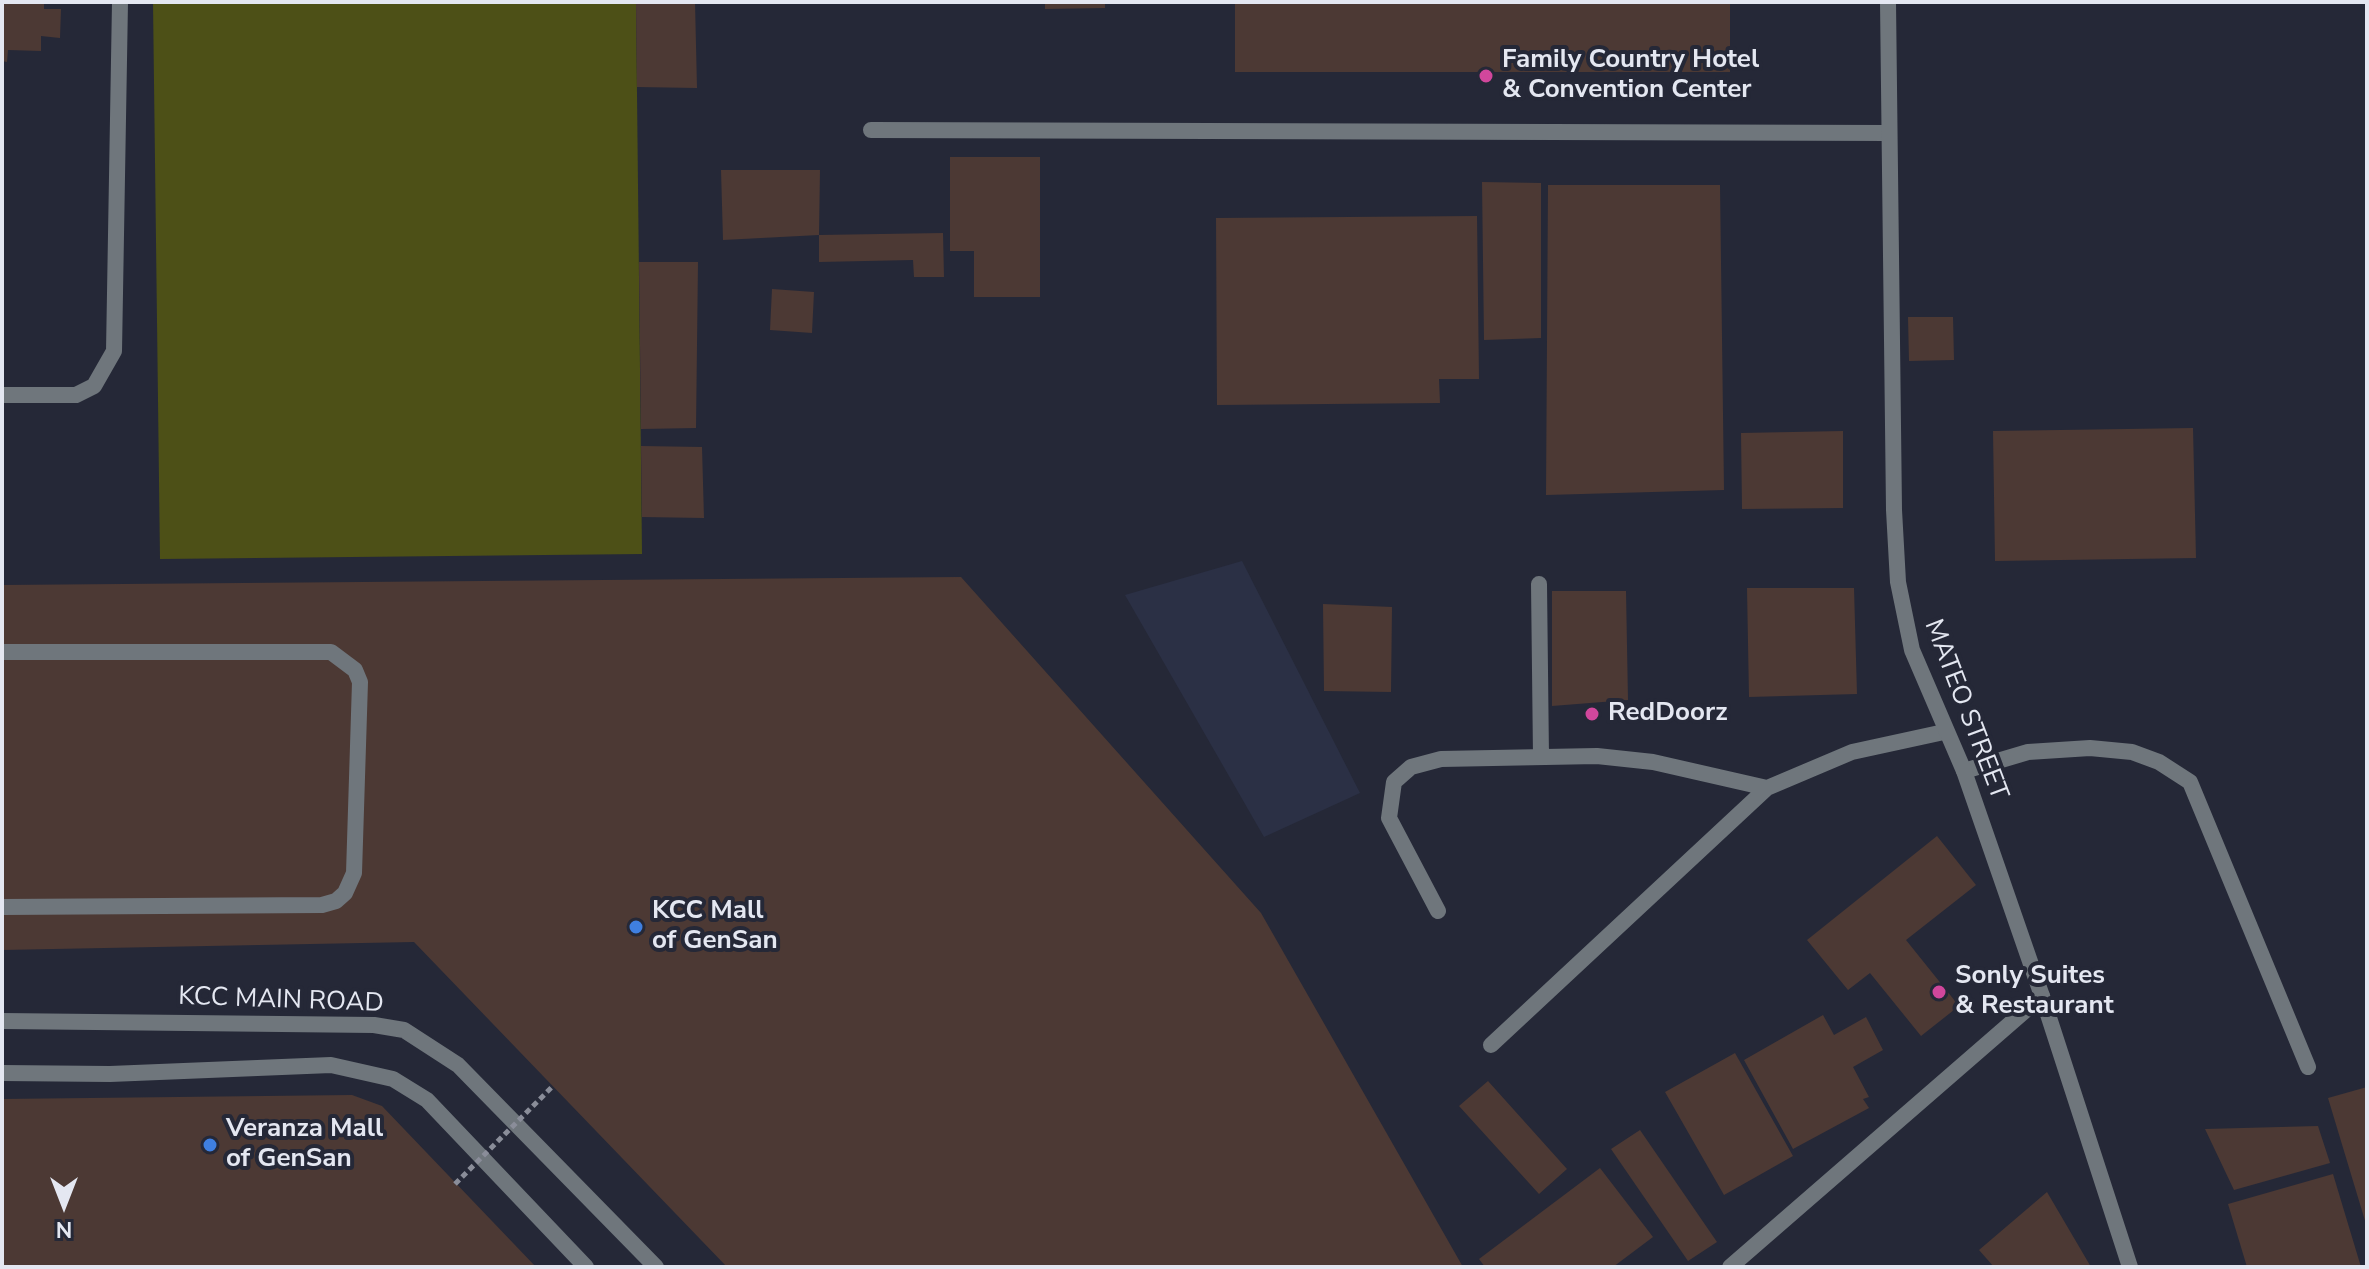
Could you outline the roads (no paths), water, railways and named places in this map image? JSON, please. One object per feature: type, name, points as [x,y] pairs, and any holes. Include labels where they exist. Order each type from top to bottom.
[{"type":"street","points":[[2,395],[76,395],[94,386],[114,351],[120,2]]},
{"type":"street","name":"MATEO STREET","points":[[1888,2],[1894,510],[1898,582],[1912,650],[1944,732],[1964,771],[2042,996],[2130,1267]]},
{"type":"street","points":[[871,130],[1889,133]]},
{"type":"street","points":[[1539,584],[1541,757]]},
{"type":"street","points":[[2,652],[331,652],[355,670],[360,682],[354,873],[345,893],[336,901],[322,905],[2,907]]},
{"type":"street","points":[[1491,1045],[1767,788],[1852,752],[1944,732]]},
{"type":"street","points":[[1964,771],[2028,752],[2090,748],[2132,752],[2159,762],[2190,782],[2308,1067]]},
{"type":"street","points":[[1438,911],[1389,818],[1394,782],[1411,767],[1441,759],[1597,756],[1653,762],[1767,788]]},
{"type":"street","points":[[1730,1267],[2042,996]]},
{"type":"street","name":"KCC MAIN ROAD","points":[[2,1021],[374,1025],[404,1030],[458,1065],[656,1267]]},
{"type":"street","points":[[2,1073],[110,1074],[331,1065],[393,1079],[427,1100],[586,1267]]},
{"type":"place","name":"Family Country Hotel & Convention Center","points":[[1486,76]]},
{"type":"place","name":"RedDoorz","points":[[1592,714]]},
{"type":"place","name":"KCC Mall of GenSan","points":[[636,927]]},
{"type":"place","name":"Sonly Suites & Restaurant","points":[[1939,992]]},
{"type":"place","name":"Veranza Mall of GenSan","points":[[210,1145]]}]
